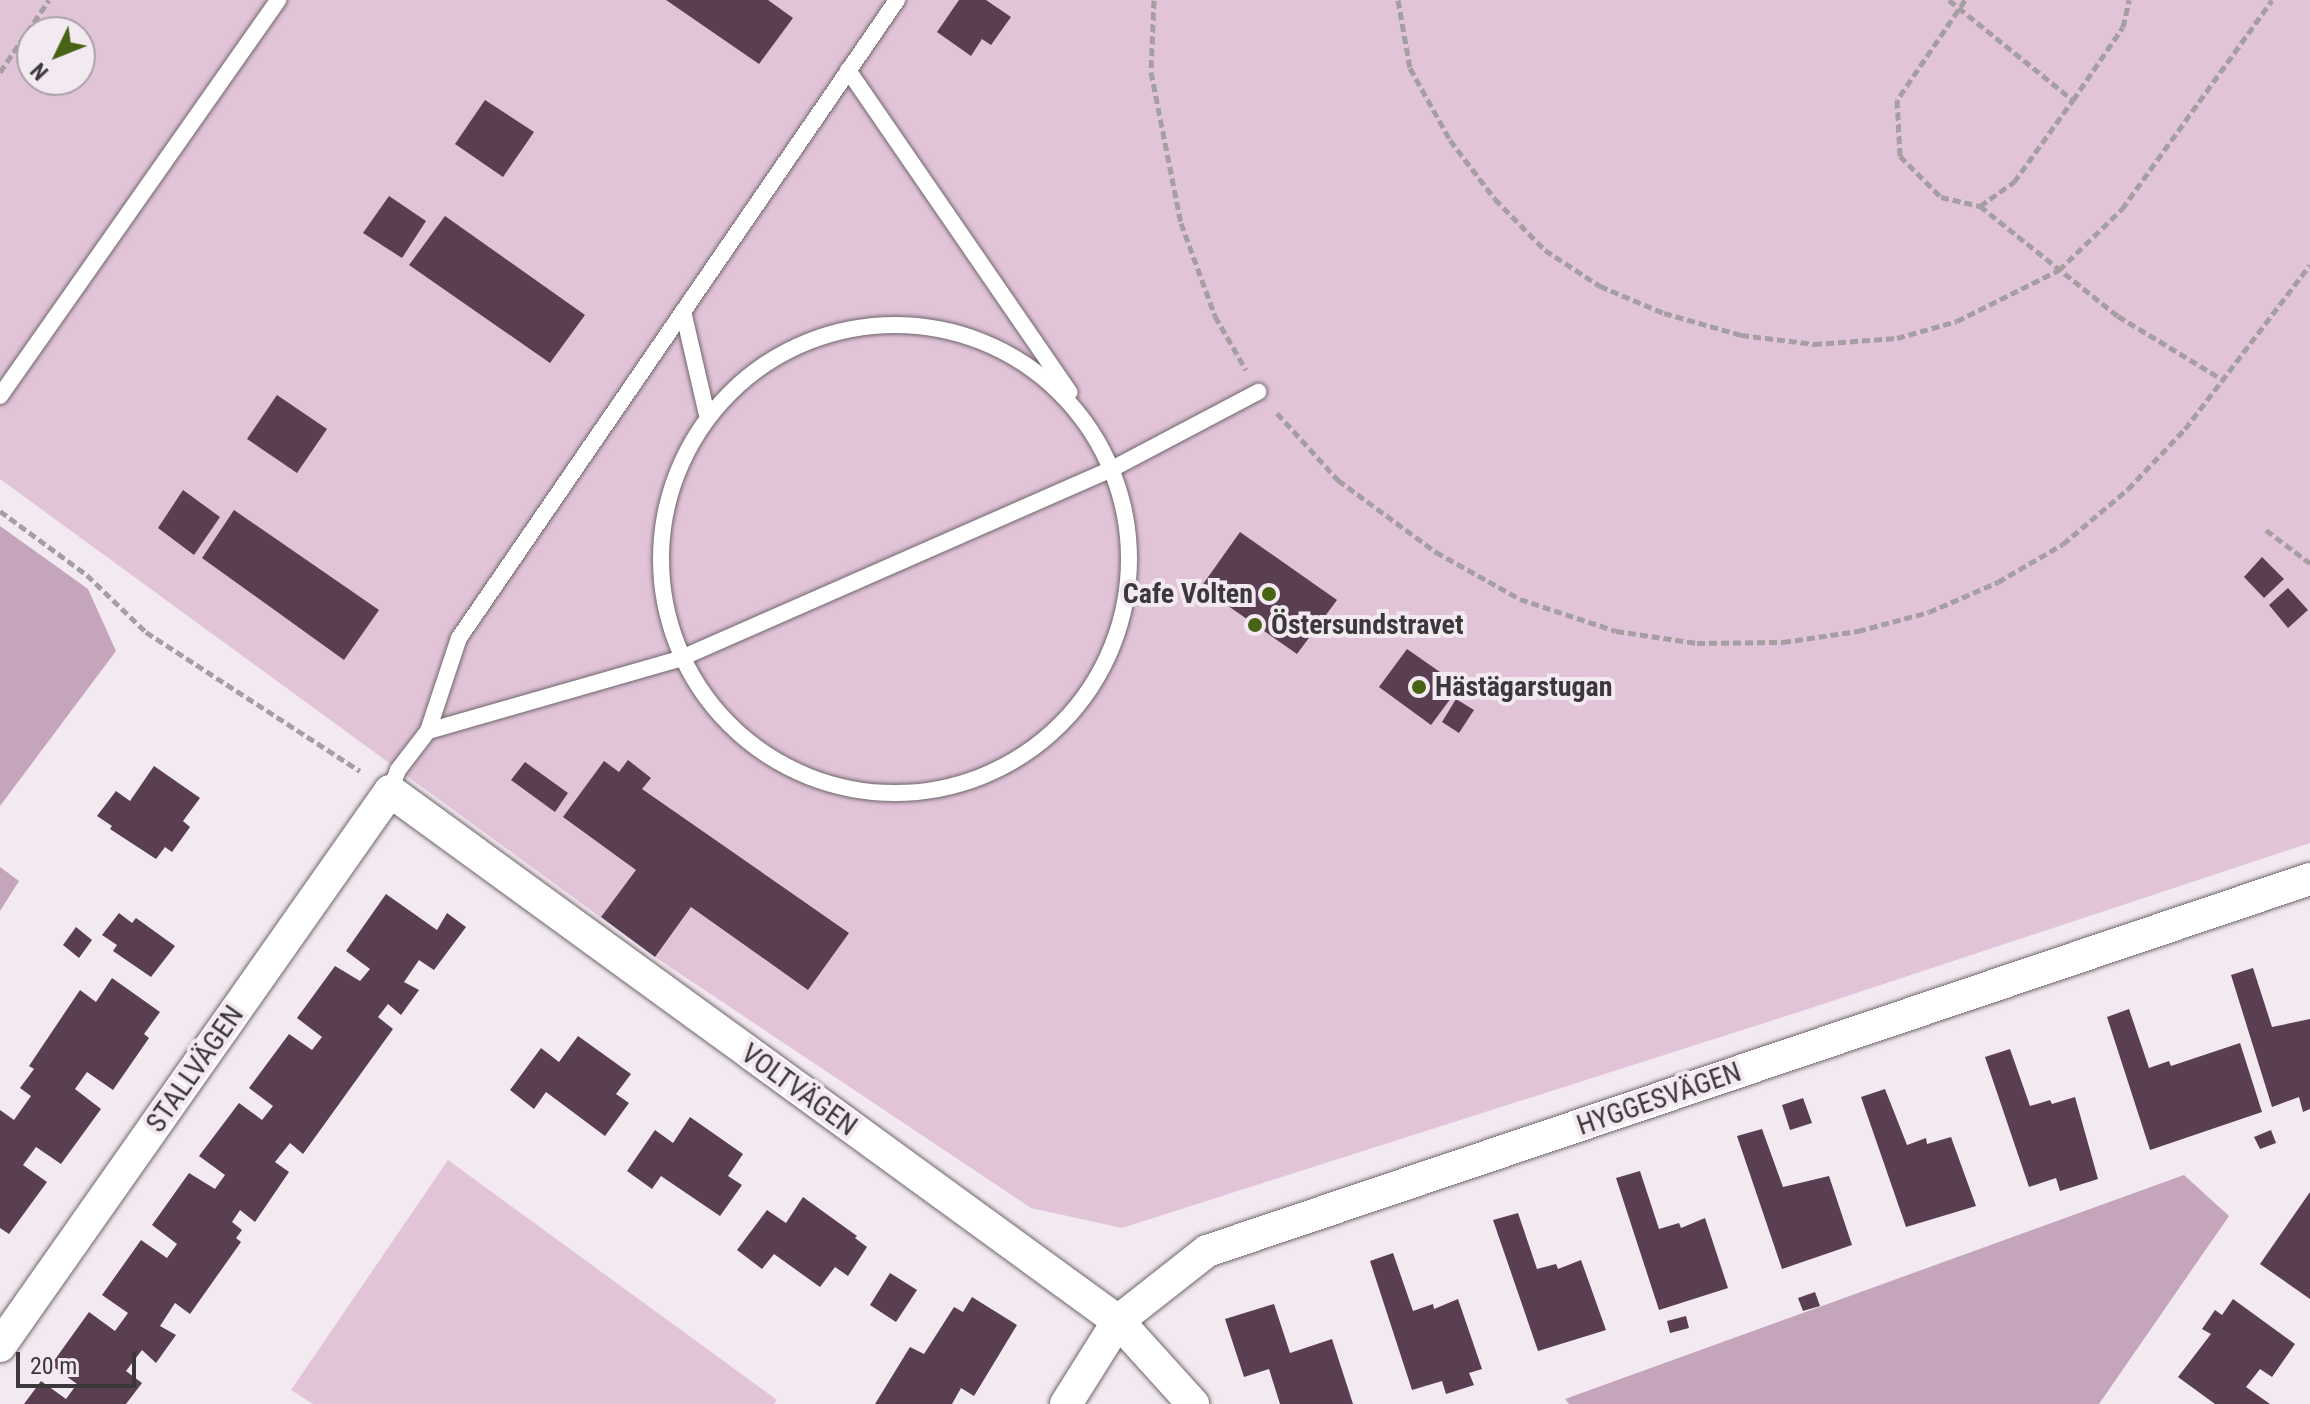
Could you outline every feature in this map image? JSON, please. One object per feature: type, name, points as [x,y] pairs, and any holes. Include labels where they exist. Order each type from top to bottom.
[{"type":"street","name":"VOLTVÄGEN","points":[[390,791],[1118,1321],[1193,1404]]},
{"type":"street","name":"STALLVÄGEN","points":[[0,1346],[390,791]]},
{"type":"street","name":"HYGGESVÄGEN","points":[[1066,1404],[1118,1321],[1207,1251],[2310,879]]},
{"type":"lane","points":[[0,396],[278,0]]},
{"type":"lane","points":[[390,791],[398,770],[428,731],[459,638],[897,0]]},
{"type":"lane","points":[[848,70],[1074,399],[1108,471],[1131,537],[1125,613],[1097,682],[1048,739],[983,778],[909,794],[834,786],[765,755],[709,704],[679,659],[659,561],[671,484],[707,415],[767,359],[842,328],[924,323],[998,350],[1074,399]]},
{"type":"lane","points":[[683,311],[707,415]]},
{"type":"lane","points":[[428,731],[679,659],[1108,471],[1258,392]]},
{"type":"path","points":[[0,72],[49,0]]},
{"type":"path","points":[[1154,0],[1151,72],[1181,223],[1215,316],[1258,392],[1338,480],[1436,552],[1520,599],[1616,631],[1697,643],[1783,642],[1858,631],[1929,612],[1998,582],[2063,544],[2128,489],[2225,381],[2310,265]]},
{"type":"path","points":[[1398,0],[1410,68],[1450,140],[1495,199],[1545,250],[1600,286],[1664,313],[1741,335],[1814,344],[1897,338],[1957,321],[2059,270],[2122,209],[2272,0]]},
{"type":"path","points":[[1949,0],[2073,100]]},
{"type":"path","points":[[1965,0],[1897,100],[1900,156],[1941,197],[1980,206],[2118,316],[2225,381]]},
{"type":"path","points":[[1980,206],[2014,182],[2123,27],[2129,0]]},
{"type":"path","points":[[0,511],[87,575],[146,632],[390,791]]},
{"type":"path","points":[[2266,530],[2310,563]]},
{"type":"shaded area","name":"Östersundstravet","points":[[0,0],[2310,0],[2310,843],[1805,1010],[1122,1228],[1031,1208],[655,957],[0,479]]},
{"type":"shaded area","points":[[0,526],[88,589],[116,651],[0,806]]},
{"type":"shaded area","points":[[0,867],[19,881],[0,911]]},
{"type":"shaded area","points":[[448,1160],[777,1400],[774,1404],[313,1404],[291,1390]]},
{"type":"shaded area","points":[[2184,1175],[2229,1216],[2099,1404],[1569,1404],[1565,1399]]},
{"type":"building","points":[[666,0],[768,0],[793,18],[759,64]]},
{"type":"building","points":[[959,0],[986,0],[1011,17],[991,45],[982,39],[971,56],[937,32]]},
{"type":"building","points":[[485,100],[534,132],[503,177],[455,144]]},
{"type":"building","points":[[389,196],[426,221],[402,258],[363,233]]},
{"type":"building","points":[[445,216],[585,315],[550,363],[409,265]]},
{"type":"building","points":[[277,395],[327,429],[297,473],[247,439]]},
{"type":"building","points":[[183,490],[220,517],[194,555],[158,528]]},
{"type":"building","points":[[234,510],[379,610],[344,660],[202,558]]},
{"type":"building","name":"Cafe Volten","points":[[1240,532],[1337,600],[1297,654],[1201,587]]},
{"type":"building","points":[[2262,557],[2284,579],[2264,598],[2244,577]]},
{"type":"building","points":[[2288,588],[2308,610],[2288,628],[2269,605]]},
{"type":"building","name":"Hästägarstugan","points":[[1407,649],[1460,686],[1431,725],[1379,687]]},
{"type":"building","points":[[1456,699],[1474,710],[1459,733],[1442,722]]},
{"type":"building","points":[[628,760],[651,778],[642,789],[849,933],[808,990],[691,907],[655,957],[601,917],[636,870],[563,817],[604,761],[619,772]]},
{"type":"building","points":[[525,762],[568,793],[555,812],[511,780]]},
{"type":"building","points":[[154,766],[200,798],[183,821],[190,827],[172,852],[165,847],[156,859],[110,829],[112,826],[97,816],[116,791],[130,801]]},
{"type":"building","points":[[386,894],[437,930],[447,913],[466,927],[434,970],[419,960],[404,982],[419,990],[401,1015],[388,1004],[378,1017],[393,1029],[303,1154],[290,1143],[275,1162],[289,1172],[255,1222],[240,1210],[232,1222],[242,1230],[236,1238],[241,1242],[190,1314],[175,1303],[160,1326],[176,1335],[156,1363],[142,1350],[126,1371],[142,1383],[126,1404],[24,1404],[41,1381],[66,1399],[77,1384],[51,1365],[89,1312],[115,1331],[128,1313],[102,1295],[141,1240],[167,1258],[177,1244],[152,1225],[189,1173],[215,1189],[225,1175],[199,1156],[239,1103],[262,1120],[273,1106],[249,1088],[289,1034],[312,1050],[322,1037],[297,1018],[335,966],[360,981],[370,969],[346,951]]},
{"type":"building","points":[[119,913],[132,923],[136,918],[175,946],[151,977],[113,951],[117,945],[102,935]]},
{"type":"building","points":[[76,927],[92,940],[79,958],[63,945]]},
{"type":"building","points":[[2253,968],[2272,1027],[2310,1019],[2310,1109],[2303,1112],[2299,1097],[2272,1107],[2231,975]]},
{"type":"building","points":[[112,978],[160,1012],[144,1034],[149,1038],[113,1090],[87,1072],[75,1089],[101,1109],[61,1164],[36,1147],[23,1165],[47,1182],[9,1234],[0,1228],[0,1110],[14,1120],[31,1096],[20,1088],[34,1069],[29,1066],[80,990],[96,1002]]},
{"type":"building","points":[[2129,1009],[2149,1068],[2169,1061],[2171,1066],[2240,1043],[2262,1112],[2150,1150],[2107,1017]]},
{"type":"building","points":[[578,1036],[631,1074],[616,1094],[629,1103],[605,1136],[546,1092],[534,1109],[510,1090],[541,1048],[559,1062]]},
{"type":"building","points":[[2010,1049],[2030,1106],[2075,1097],[2098,1179],[2060,1191],[2056,1178],[2029,1187],[1985,1057]]},
{"type":"building","points":[[1885,1089],[1907,1145],[1926,1138],[1927,1144],[1951,1137],[1976,1206],[1906,1227],[1861,1097]]},
{"type":"building","points":[[1803,1098],[1812,1123],[1790,1130],[1782,1105]]},
{"type":"building","points":[[690,1117],[743,1154],[728,1176],[742,1185],[720,1216],[661,1176],[652,1189],[627,1171],[655,1130],[673,1143]]},
{"type":"building","points":[[1762,1129],[1783,1187],[1829,1176],[1852,1245],[1782,1269],[1737,1136]]},
{"type":"building","points":[[2271,1130],[2276,1143],[2260,1149],[2254,1137]]},
{"type":"building","points":[[1640,1171],[1659,1229],[1679,1223],[1681,1228],[1705,1218],[1728,1288],[1659,1310],[1616,1178]]},
{"type":"building","points":[[2310,1192],[2310,1299],[2260,1264]]},
{"type":"building","points":[[803,1197],[857,1236],[855,1238],[867,1247],[848,1276],[835,1267],[820,1287],[774,1254],[762,1269],[737,1250],[767,1210],[786,1223]]},
{"type":"building","points":[[1518,1213],[1537,1269],[1556,1264],[1558,1269],[1581,1260],[1606,1330],[1538,1351],[1493,1220]]},
{"type":"building","points":[[1393,1253],[1413,1311],[1433,1304],[1434,1309],[1458,1299],[1482,1369],[1469,1373],[1474,1385],[1446,1394],[1442,1381],[1412,1390],[1370,1261]]},
{"type":"building","points":[[890,1273],[917,1290],[896,1322],[870,1305]]},
{"type":"building","points":[[1815,1292],[1820,1306],[1803,1311],[1798,1298]]},
{"type":"building","points":[[972,1297],[1017,1325],[974,1396],[961,1388],[952,1404],[875,1404],[910,1347],[924,1354],[954,1307],[963,1312]]},
{"type":"building","points":[[2233,1299],[2295,1344],[2272,1377],[2260,1369],[2246,1387],[2270,1404],[2215,1404],[2178,1377],[2211,1334],[2202,1329],[2215,1310],[2222,1315]]},
{"type":"building","points":[[1274,1304],[1290,1353],[1332,1339],[1353,1404],[1280,1404],[1269,1369],[1244,1377],[1225,1319]]},
{"type":"building","points":[[1686,1316],[1689,1328],[1670,1333],[1667,1321]]},
{"type":"place","name":"Cafe Volten","points":[[1269,594]]},
{"type":"place","name":"Östersundstravet","points":[[1255,625]]},
{"type":"place","name":"Hästägarstugan","points":[[1419,687]]}]
